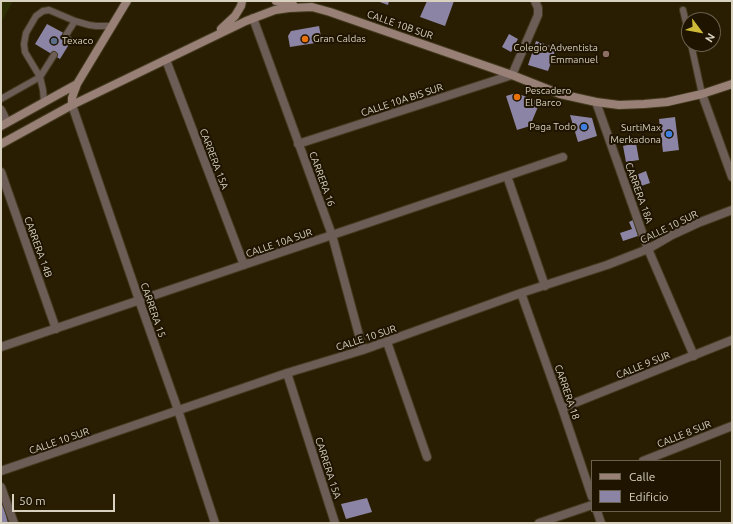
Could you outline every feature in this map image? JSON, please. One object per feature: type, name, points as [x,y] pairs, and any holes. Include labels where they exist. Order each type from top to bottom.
[{"type":"main road","points":[[72,105],[72,98],[77,84],[127,1]]},
{"type":"main road","points":[[207,40],[239,12],[242,1]]},
{"type":"main road","points":[[276,1],[298,5]]},
{"type":"main road","name":"CALLE 10B SUR","points":[[1,144],[72,105],[252,18],[275,10],[298,5],[319,8],[512,75],[560,94],[596,102],[619,105],[667,102],[702,94],[732,84]]},
{"type":"main road","points":[[4,124],[77,84]]},
{"type":"street","points":[[512,75],[538,15],[536,2]]},
{"type":"street","name":"CARRERA 16","points":[[252,18],[332,235],[363,350]]},
{"type":"street","name":"CARRERA 15A","points":[[166,60],[244,265]]},
{"type":"street","name":"CALLE 10A BIS SUR","points":[[298,144],[512,75]]},
{"type":"street","points":[[702,94],[732,177]]},
{"type":"street","name":"CARRERA 18A","points":[[596,102],[648,249],[694,356]]},
{"type":"street","name":"CARRERA 15","points":[[72,105],[178,410],[215,523]]},
{"type":"street","points":[[1,110],[4,124]]},
{"type":"street","name":"CALLE 10A SUR","points":[[1,347],[563,157]]},
{"type":"street","name":"CARRERA 14B","points":[[1,172],[56,329]]},
{"type":"street","points":[[507,176],[544,286]]},
{"type":"street","name":"CALLE 10 SUR","points":[[1,471],[287,373],[387,342],[607,265],[648,249],[672,235],[732,210]]},
{"type":"street","name":"CARRERA 18","points":[[522,294],[590,482]]},
{"type":"street","name":"CALLE 9 SUR","points":[[562,408],[732,340]]},
{"type":"street","points":[[387,342],[427,457]]},
{"type":"street","name":"CARRERA 15A","points":[[287,373],[335,523]]},
{"type":"street","name":"CALLE 8 SUR","points":[[646,460],[732,426]]},
{"type":"street","points":[[1,487],[14,523]]},
{"type":"street","points":[[539,523],[591,505]]},
{"type":"street","points":[[597,512],[601,523]]},
{"type":"lane","points":[[44,102],[40,77],[25,52],[24,44],[26,33],[36,16],[43,11],[49,10],[75,21],[96,26],[112,26]]},
{"type":"lane","points":[[66,35],[75,21]]},
{"type":"lane","points":[[693,52],[702,94]]},
{"type":"lane","points":[[1,100],[40,77],[54,55]]},
{"type":"shaded area","points":[[1,1],[13,1],[1,23]]},
{"type":"building","points":[[377,1],[389,1],[388,5]]},
{"type":"building","points":[[427,1],[454,1],[445,26],[420,17]]},
{"type":"building","name":"Texaco","points":[[47,24],[73,38],[60,59],[35,44]]},
{"type":"building","name":"Gran Caldas","points":[[319,26],[322,42],[290,47],[288,36],[291,31]]},
{"type":"building","points":[[509,34],[518,39],[511,52],[502,47]]},
{"type":"building","points":[[536,41],[556,48],[548,71],[528,65]]},
{"type":"building","points":[[516,93],[540,102],[530,126],[517,130],[506,96]]},
{"type":"building","name":"Paga Todo","points":[[570,115],[592,118],[597,136],[578,142]]},
{"type":"building","name":"SurtiMax Merkadona","points":[[675,117],[679,150],[663,152],[659,119]]},
{"type":"building","points":[[636,143],[639,160],[626,162],[623,146]]},
{"type":"building","points":[[646,171],[650,183],[638,187],[634,176]]},
{"type":"building","points":[[633,220],[638,236],[623,241],[620,233],[632,229],[629,222]]},
{"type":"building","points":[[367,498],[372,512],[346,519],[341,504]]},
{"type":"building","points":[[1,500],[3,504],[8,523],[1,523]]},
{"type":"place","name":"Gran Caldas","points":[[305,39]]},
{"type":"place","name":"Texaco","points":[[54,41]]},
{"type":"place","name":"Colegio Adventista Emmanuel","points":[[606,54]]},
{"type":"place","name":"Pescadero El Barco","points":[[517,97]]},
{"type":"place","name":"Paga Todo","points":[[584,127]]},
{"type":"place","name":"SurtiMax Merkadona","points":[[669,134]]}]
